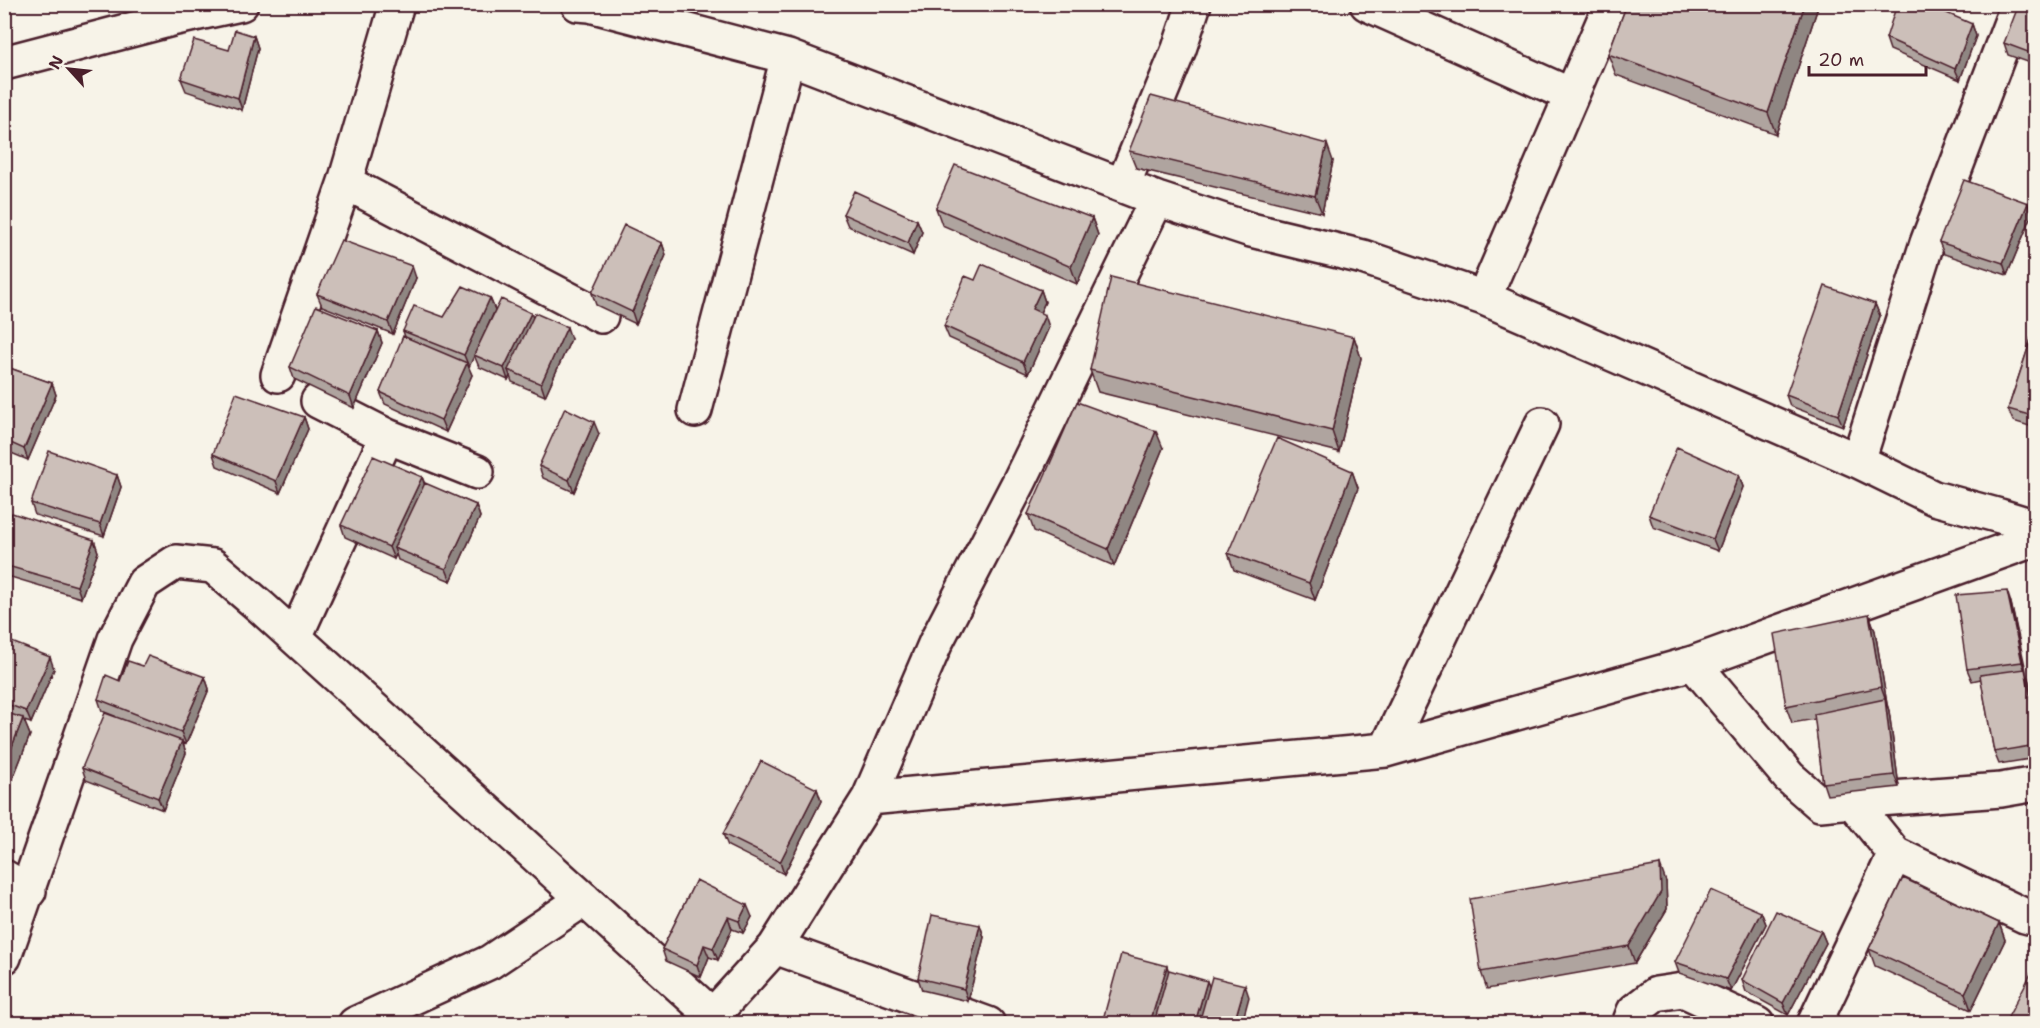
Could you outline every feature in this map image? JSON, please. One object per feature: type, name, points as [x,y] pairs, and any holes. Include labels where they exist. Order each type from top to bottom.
[{"type":"street","points":[[4,63],[172,19],[241,4]]},
{"type":"street","points":[[278,375],[345,182],[397,4]]},
{"type":"street","points":[[578,4],[590,5],[788,57],[1157,198],[1251,230],[1363,257],[1484,298],[1858,461],[1934,498],[2036,527]]},
{"type":"street","points":[[1123,185],[1179,49],[1194,4]]},
{"type":"street","points":[[1367,4],[1571,95]]},
{"type":"street","points":[[1484,298],[1611,4]]},
{"type":"street","points":[[1858,461],[1927,243],[2018,4]]},
{"type":"street","points":[[695,410],[788,57]]},
{"type":"street","points":[[345,182],[601,316]]},
{"type":"street","points":[[4,957],[16,884],[115,639],[144,583],[176,562],[213,566],[584,899],[712,1021],[775,947],[869,798],[936,642],[1024,471],[1157,198]]},
{"type":"street","points":[[318,401],[387,436],[477,472]]},
{"type":"street","points":[[1386,750],[1542,424]]},
{"type":"street","points":[[295,638],[387,436]]},
{"type":"street","points":[[869,798],[1386,750],[1694,663],[2036,539]]},
{"type":"street","points":[[1694,663],[1789,777],[1820,804],[2001,790],[2036,784]]},
{"type":"street","points":[[1852,801],[1895,854],[2025,916],[2036,919]]},
{"type":"street","points":[[1814,1023],[1895,854]]},
{"type":"street","points":[[355,1023],[490,962],[584,899]]},
{"type":"street","points":[[775,947],[988,1023]]},
{"type":"street","points":[[1629,1023],[1634,1011],[1656,994],[1683,990],[1757,1023]]},
{"type":"building","points":[[1627,4],[1805,4],[1768,113],[1608,54]]},
{"type":"building","points":[[1897,4],[1926,4],[1972,24],[1955,69],[1886,38]]},
{"type":"building","points":[[2019,4],[2036,4],[2036,55],[2004,43]]},
{"type":"building","points":[[235,30],[254,36],[238,98],[181,79],[194,40],[229,50]]},
{"type":"building","points":[[1151,96],[1327,144],[1315,196],[1129,151]]},
{"type":"building","points":[[955,165],[1092,218],[1071,267],[936,208]]},
{"type":"building","points":[[1964,180],[2028,203],[2003,263],[1939,242]]},
{"type":"building","points":[[854,191],[917,220],[908,243],[843,214]]},
{"type":"building","points":[[624,225],[662,243],[632,312],[592,293]]},
{"type":"building","points":[[341,240],[412,266],[388,322],[317,294]]},
{"type":"building","points":[[982,264],[1041,290],[1032,309],[1045,315],[1023,362],[944,326],[965,276],[975,280]]},
{"type":"building","points":[[1111,277],[1354,337],[1332,431],[1090,370]]},
{"type":"building","points":[[463,286],[490,298],[464,355],[403,331],[414,306],[444,317]]},
{"type":"building","points":[[1825,286],[1875,304],[1838,415],[1786,395]]},
{"type":"building","points":[[501,299],[531,313],[504,368],[474,355]]},
{"type":"building","points":[[316,306],[378,331],[350,396],[290,367]]},
{"type":"building","points":[[535,313],[567,327],[541,384],[508,370]]},
{"type":"building","points":[[2036,324],[2036,417],[2008,409]]},
{"type":"building","points":[[403,336],[467,363],[441,420],[380,392]]},
{"type":"building","points":[[4,366],[52,383],[24,449],[4,440]]},
{"type":"building","points":[[236,393],[304,417],[276,481],[213,454]]},
{"type":"building","points":[[1077,402],[1156,431],[1108,549],[1028,514]]},
{"type":"building","points":[[565,408],[594,422],[569,480],[539,466]]},
{"type":"building","points":[[1277,438],[1352,471],[1309,583],[1228,553]]},
{"type":"building","points":[[1677,447],[1739,475],[1713,539],[1649,515]]},
{"type":"building","points":[[49,451],[117,475],[100,524],[31,503]]},
{"type":"building","points":[[373,456],[422,477],[389,547],[341,525]]},
{"type":"building","points":[[425,483],[476,505],[446,569],[394,548]]},
{"type":"building","points":[[12,513],[94,540],[77,586],[4,565],[4,531]]},
{"type":"building","points":[[2007,591],[2022,662],[1967,669],[1956,595]]},
{"type":"building","points":[[1869,614],[1881,687],[1786,706],[1774,634]]},
{"type":"building","points":[[4,639],[50,657],[26,711],[4,703]]},
{"type":"building","points":[[148,656],[205,677],[181,732],[98,699],[106,675],[120,681],[128,661],[143,666]]},
{"type":"building","points":[[2025,669],[2036,726],[2036,745],[1994,752],[1980,675]]},
{"type":"building","points":[[1885,699],[1894,775],[1823,783],[1814,714]]},
{"type":"building","points":[[4,712],[23,718],[4,767]]},
{"type":"building","points":[[105,713],[182,741],[158,798],[82,768]]},
{"type":"building","points":[[761,761],[817,789],[780,862],[723,834]]},
{"type":"building","points":[[1660,865],[1661,892],[1629,946],[1481,972],[1470,899]]},
{"type":"building","points":[[1903,878],[1999,923],[1965,993],[1869,949]]},
{"type":"building","points":[[696,880],[747,905],[739,921],[728,917],[713,948],[704,945],[697,965],[662,949]]},
{"type":"building","points":[[1711,890],[1761,912],[1726,979],[1675,962]]},
{"type":"building","points":[[1776,911],[1821,931],[1783,1003],[1742,980]]},
{"type":"building","points":[[932,915],[980,925],[964,989],[918,978]]},
{"type":"building","points":[[1121,954],[1167,966],[1150,1023],[1102,1023]]},
{"type":"building","points":[[2036,964],[2036,1023],[2005,1023]]},
{"type":"building","points":[[1169,970],[1207,981],[1195,1023],[1154,1023]]},
{"type":"building","points":[[1212,977],[1245,985],[1234,1023],[1199,1023]]}]
